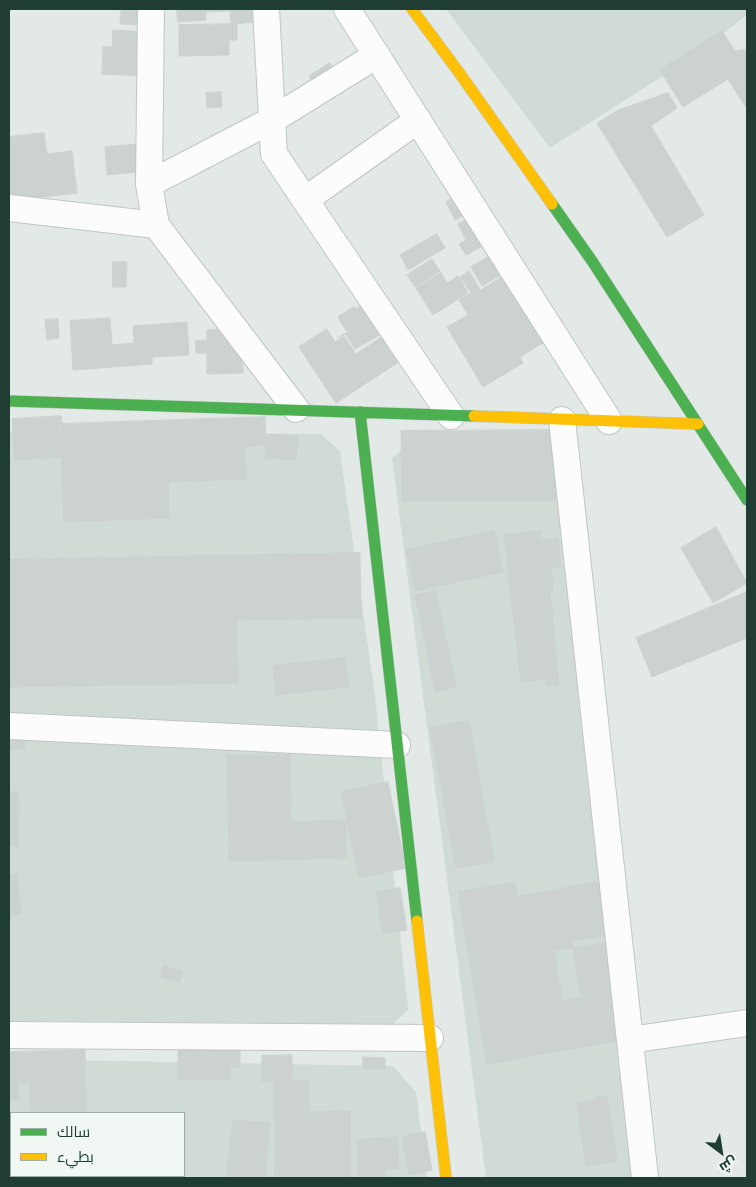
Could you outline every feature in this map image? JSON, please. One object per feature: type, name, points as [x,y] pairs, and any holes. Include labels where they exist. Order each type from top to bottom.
[{"type":"street","points":[[151,9],[149,184],[156,225],[296,409]]},
{"type":"street","points":[[266,9],[274,154],[451,416]]},
{"type":"street","points":[[348,9],[609,421]]},
{"type":"street","points":[[412,9],[592,261],[747,500]]},
{"type":"street","points":[[149,184],[272,120],[377,56]]},
{"type":"street","points":[[305,200],[418,120]]},
{"type":"street","points":[[9,208],[156,225]]},
{"type":"street","points":[[9,401],[296,409],[698,424]]},
{"type":"street","points":[[360,412],[446,1178]]},
{"type":"street","points":[[562,420],[645,1178]]},
{"type":"street","points":[[9,726],[397,745]]},
{"type":"street","points":[[630,1040],[747,1024]]},
{"type":"street","points":[[9,1035],[430,1038]]},
{"type":"shaded area","points":[[446,9],[747,9],[747,15],[691,58],[550,148]]},
{"type":"shaded area","points":[[9,431],[321,434],[340,451],[375,695],[408,1010],[393,1024],[9,1021]]},
{"type":"shaded area","points":[[411,442],[551,448],[642,1178],[486,1178],[392,458]]},
{"type":"shaded area","points":[[9,1059],[393,1066],[416,1092],[427,1178],[9,1178]]},
{"type":"building","points":[[99,9],[147,11],[146,25],[120,24],[121,10]]},
{"type":"building","points":[[177,9],[272,9],[272,21],[231,24],[230,11],[206,12],[206,20],[178,22]]},
{"type":"building","points":[[237,24],[237,40],[229,40],[229,55],[179,56],[179,25]]},
{"type":"building","points":[[113,30],[145,32],[143,76],[102,74],[103,47],[112,47]]},
{"type":"building","points":[[722,31],[735,51],[747,49],[747,109],[728,79],[683,107],[660,70]]},
{"type":"building","points":[[330,63],[343,82],[322,96],[309,76]]},
{"type":"building","points":[[221,92],[222,107],[207,108],[206,93]]},
{"type":"building","points":[[668,93],[677,108],[651,126],[704,215],[667,237],[597,123],[619,110]]},
{"type":"building","points":[[44,133],[47,154],[72,151],[77,193],[9,201],[9,137]]},
{"type":"building","points":[[143,144],[145,171],[107,175],[105,147]]},
{"type":"building","points":[[467,191],[477,208],[455,220],[446,202]]},
{"type":"building","points":[[479,213],[494,240],[466,255],[459,244],[466,240],[458,224]]},
{"type":"building","points":[[437,234],[445,248],[408,270],[400,255]]},
{"type":"building","points":[[499,251],[510,270],[482,286],[471,267]]},
{"type":"building","points":[[432,259],[440,271],[415,287],[407,275]]},
{"type":"building","points":[[113,262],[127,262],[126,287],[113,287]]},
{"type":"building","points":[[515,269],[551,338],[520,357],[523,363],[483,387],[447,327],[468,315],[459,300],[471,293],[460,277],[469,271],[480,290]]},
{"type":"building","points":[[441,273],[447,283],[458,276],[468,293],[433,315],[416,288]]},
{"type":"building","points":[[370,300],[388,330],[355,349],[346,334],[337,338],[364,323],[356,309]]},
{"type":"building","points":[[354,307],[363,323],[347,332],[338,317]]},
{"type":"building","points":[[110,318],[112,345],[134,343],[133,326],[187,322],[189,355],[152,357],[152,364],[73,370],[70,321]]},
{"type":"building","points":[[58,319],[59,338],[47,340],[45,320]]},
{"type":"building","points":[[242,329],[243,373],[207,374],[207,353],[196,353],[195,341],[207,340],[207,330]]},
{"type":"building","points":[[327,329],[335,342],[344,336],[356,354],[383,336],[408,356],[336,403],[299,347]]},
{"type":"building","points":[[61,416],[63,457],[15,460],[12,419]]},
{"type":"building","points":[[265,417],[266,445],[245,446],[246,479],[168,482],[169,518],[64,522],[60,424]]},
{"type":"building","points":[[554,430],[555,500],[402,501],[401,431]]},
{"type":"building","points":[[268,434],[298,436],[296,460],[266,458]]},
{"type":"building","points":[[716,527],[747,583],[713,603],[681,548]]},
{"type":"building","points":[[494,531],[503,572],[415,591],[406,550]]},
{"type":"building","points":[[540,531],[541,540],[558,538],[561,567],[551,568],[553,591],[550,592],[559,685],[546,686],[545,679],[521,682],[504,535]]},
{"type":"building","points":[[360,553],[361,618],[237,620],[238,683],[9,687],[9,560]]},
{"type":"building","points":[[436,591],[456,687],[435,692],[415,595]]},
{"type":"building","points":[[747,592],[747,638],[652,677],[636,638]]},
{"type":"building","points":[[345,658],[349,687],[276,695],[273,666]]},
{"type":"building","points":[[469,721],[494,861],[456,868],[430,728]]},
{"type":"building","points":[[21,726],[25,748],[9,751],[9,729]]},
{"type":"building","points":[[290,755],[291,822],[346,820],[346,858],[229,861],[227,756]]},
{"type":"building","points":[[388,782],[406,868],[359,878],[341,792]]},
{"type":"building","points":[[9,792],[19,792],[18,846],[9,846]]},
{"type":"building","points":[[17,874],[21,914],[9,915],[9,875]]},
{"type":"building","points":[[604,881],[613,934],[572,941],[581,997],[619,991],[627,1039],[487,1064],[458,892],[515,882],[518,896]]},
{"type":"building","points":[[400,888],[407,930],[383,934],[376,893]]},
{"type":"building","points":[[605,943],[612,993],[562,1001],[554,951]]},
{"type":"building","points":[[164,966],[183,972],[179,982],[161,977]]},
{"type":"building","points":[[240,1047],[240,1067],[230,1067],[230,1079],[178,1080],[178,1048]]},
{"type":"building","points":[[85,1050],[86,1112],[31,1112],[30,1083],[18,1083],[19,1100],[9,1100],[9,1052]]},
{"type":"building","points":[[292,1055],[292,1081],[308,1081],[309,1112],[350,1111],[351,1178],[275,1178],[274,1081],[262,1082],[262,1056]]},
{"type":"building","points":[[363,1057],[385,1058],[385,1069],[363,1069]]},
{"type":"building","points":[[607,1096],[617,1161],[586,1166],[577,1103]]},
{"type":"building","points":[[233,1120],[270,1123],[265,1178],[227,1178]]},
{"type":"building","points":[[425,1132],[432,1170],[409,1175],[402,1137]]},
{"type":"building","points":[[397,1137],[399,1168],[385,1169],[386,1178],[359,1178],[357,1140]]},
{"type":"building","points":[[31,1177],[87,1177],[87,1178]]},
{"type":"traffic: fast","points":[[552,204],[592,261],[747,500]]},
{"type":"traffic: fast","points":[[9,401],[474,416]]},
{"type":"traffic: fast","points":[[360,412],[417,921]]},
{"type":"traffic: slow","points":[[412,9],[552,204]]},
{"type":"traffic: slow","points":[[474,416],[698,424]]},
{"type":"traffic: slow","points":[[417,921],[446,1178]]}]
